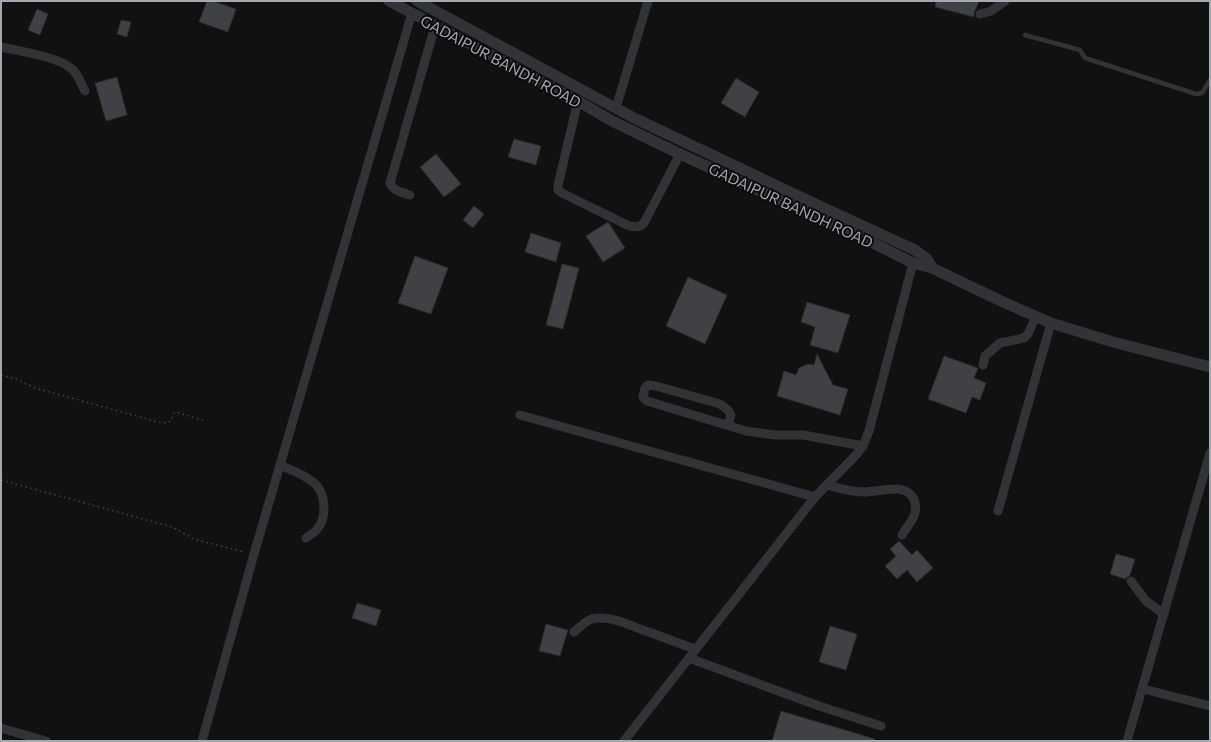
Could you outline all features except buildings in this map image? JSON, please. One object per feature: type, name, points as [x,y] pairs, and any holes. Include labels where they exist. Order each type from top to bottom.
[{"type":"street","name":"GADAIPUR BANDH ROAD","points":[[389,1],[578,101],[612,121],[913,262],[932,268],[1051,323],[1113,342],[1210,367]]},
{"type":"street","points":[[417,1],[616,108],[690,145],[916,250],[927,259],[932,268]]},
{"type":"street","points":[[616,108],[648,1]]},
{"type":"street","points":[[980,14],[991,11],[1005,1]]},
{"type":"street","points":[[202,741],[254,554],[412,13]]},
{"type":"street","points":[[410,195],[399,192],[393,188],[390,183],[435,26]]},
{"type":"street","points":[[1,47],[54,60],[67,65],[74,71],[85,91]]},
{"type":"street","points":[[578,101],[558,180],[558,190],[562,194],[629,226],[636,228],[640,227],[644,223],[680,154]]},
{"type":"street","points":[[624,741],[815,497],[863,446],[869,431],[913,262]]},
{"type":"street","points":[[983,365],[985,356],[1000,343],[1024,338],[1028,334],[1036,316]]},
{"type":"street","points":[[998,511],[1051,323]]},
{"type":"street","points":[[728,424],[731,415],[724,406],[656,386],[648,385],[645,388],[643,397],[647,401],[757,433],[804,436],[863,446]]},
{"type":"street","points":[[520,415],[815,497]]},
{"type":"street","points":[[1127,741],[1210,453]]},
{"type":"street","points":[[280,465],[314,483],[321,494],[323,502],[322,520],[318,529],[306,538]]},
{"type":"street","points":[[827,485],[856,492],[897,489],[911,493],[914,498],[915,512],[902,535]]},
{"type":"street","points":[[1131,581],[1146,602],[1164,614]]},
{"type":"street","points":[[574,632],[590,620],[600,618],[621,622],[696,649]]},
{"type":"street","points":[[689,658],[819,706],[881,726]]},
{"type":"street","points":[[1142,689],[1210,706]]},
{"type":"street","points":[[1,728],[46,741]]},
{"type":"lane","points":[[1025,35],[1080,50],[1085,58],[1196,94],[1202,93],[1210,80]]},
{"type":"path","points":[[1,375],[16,379],[36,388],[158,422],[165,423],[171,421],[173,414],[176,412],[205,421]]},
{"type":"path","points":[[1,480],[172,527],[194,538],[254,554]]}]
